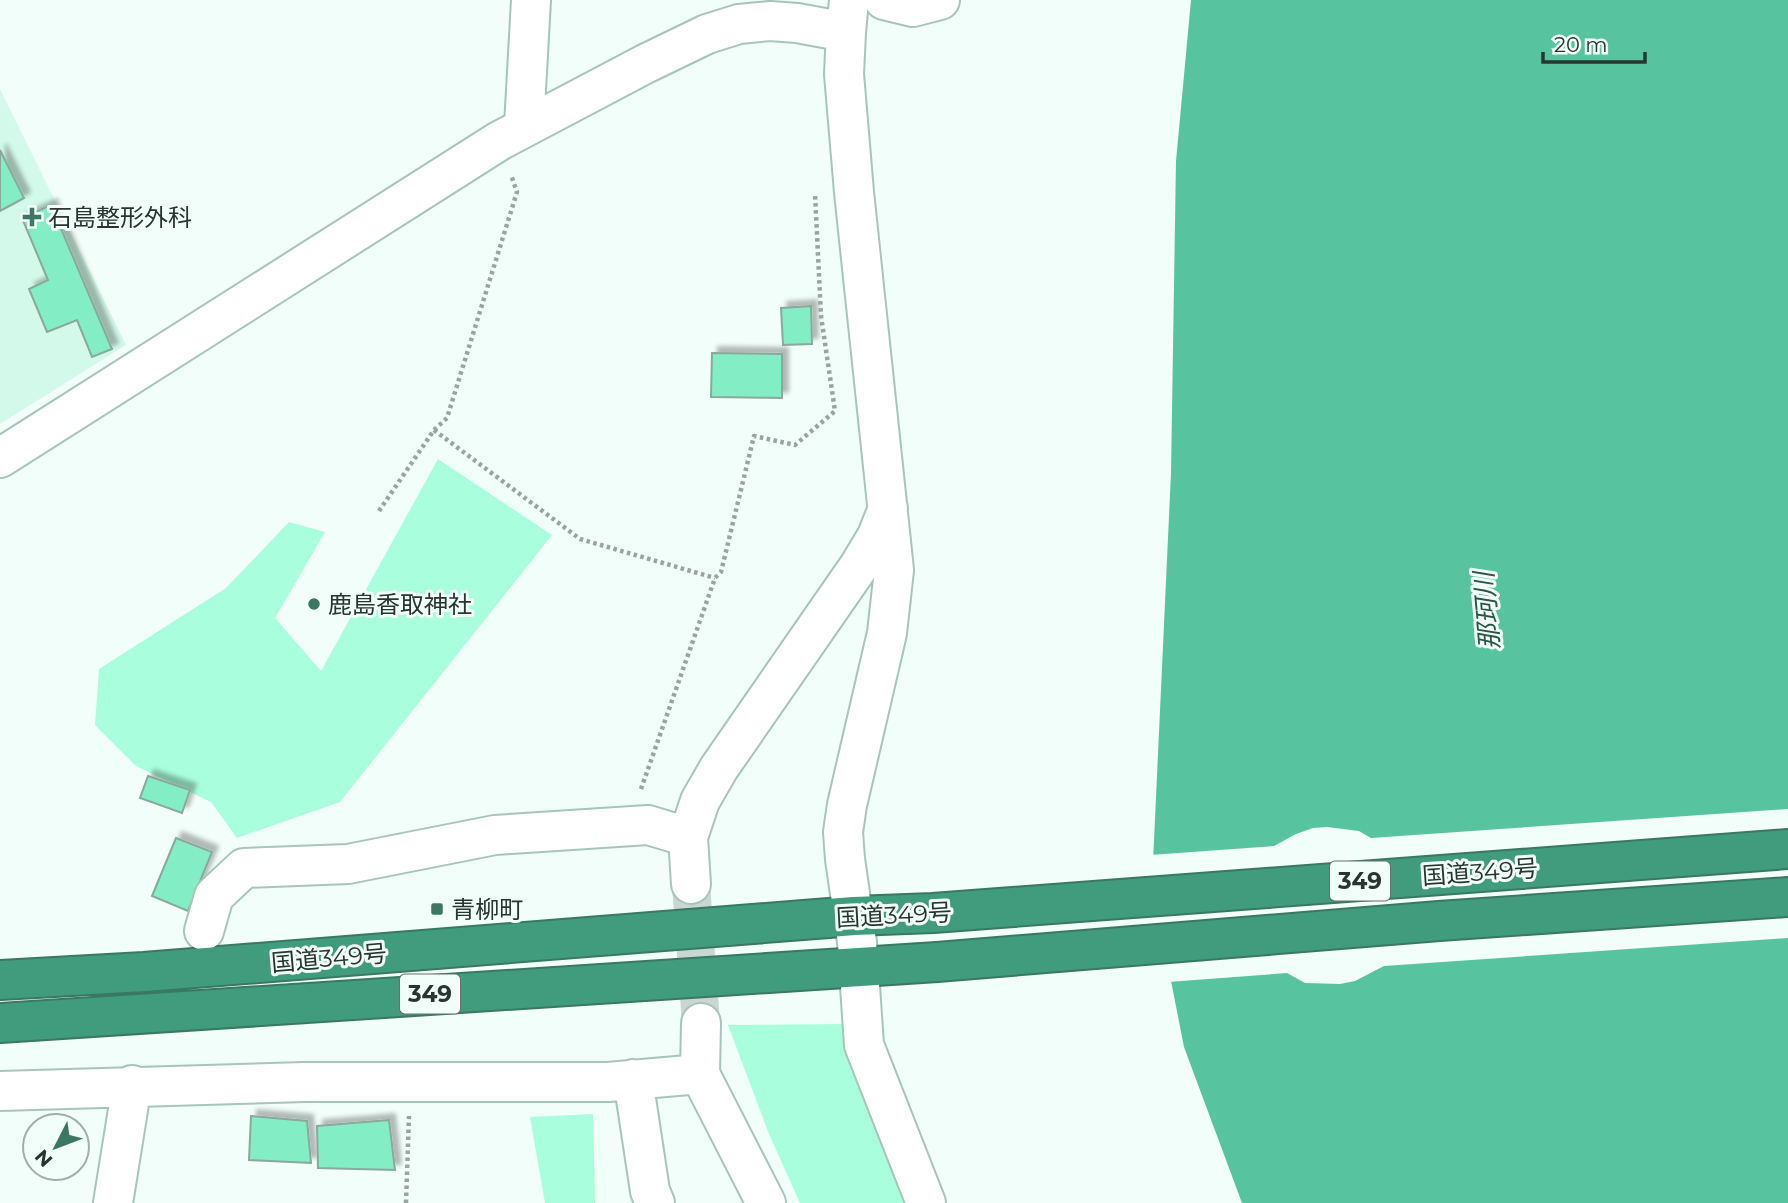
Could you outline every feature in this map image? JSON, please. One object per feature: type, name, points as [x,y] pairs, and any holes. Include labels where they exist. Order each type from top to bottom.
[{"type":"highway","name":"国道349号","points":[[0,980],[144,972],[854,916],[933,913],[1788,849]]},
{"type":"highway","name":"国道349号","points":[[0,1023],[937,962],[1439,921],[1788,897]]},
{"type":"street","points":[[512,134],[531,0]]},
{"type":"street","points":[[884,0],[913,7],[940,0]]},
{"type":"street","points":[[0,458],[512,134],[707,34],[739,24],[771,21],[797,23],[847,16],[844,74],[854,192],[894,570],[887,633],[843,832],[854,916],[864,1045],[926,1203]]},
{"type":"street","points":[[691,884],[688,837],[700,801],[719,768],[859,566],[877,536],[888,508]]},
{"type":"street","points":[[204,931],[214,896],[244,868],[348,864],[495,835],[648,825],[688,837]]},
{"type":"street","points":[[701,1023],[700,1074],[766,1203]]},
{"type":"street","points":[[0,1091],[132,1085],[608,1082],[700,1074]]},
{"type":"street","points":[[633,1079],[650,1191],[655,1203]]},
{"type":"street","points":[[113,1203],[132,1085]]},
{"type":"path","points":[[379,511],[434,430],[447,418],[517,192],[512,134]]},
{"type":"path","points":[[648,825],[634,808],[715,578],[721,572],[754,436],[795,445],[835,411],[821,316],[815,194],[854,192]]},
{"type":"path","points":[[434,430],[580,539],[715,578]]},
{"type":"path","points":[[406,1203],[410,1082]]},
{"type":"shaded area","name":"石島整形外科","points":[[0,89],[126,345],[0,424]]},
{"type":"shaded area","points":[[438,459],[552,535],[340,802],[237,838],[211,802],[136,766],[95,725],[99,669],[226,588],[289,522],[325,532],[275,618],[321,671]]},
{"type":"shaded area","points":[[845,1024],[914,1203],[800,1203],[769,1134],[728,1025]]},
{"type":"shaded area","points":[[593,1114],[595,1203],[545,1203],[530,1117]]},
{"type":"water","name":"那珂川","points":[[1191,0],[1788,0],[1788,1203],[1242,1203],[1184,1047],[1152,884],[1171,473],[1176,161]]},
{"type":"pier","points":[[1788,809],[1788,938],[1384,966],[1355,981],[1340,984],[1305,983],[1287,973],[1168,982],[1149,884],[1150,855],[1274,846],[1313,828],[1359,831],[1371,838]]},
{"type":"building","points":[[0,150],[24,198],[0,211]]},
{"type":"building","points":[[51,205],[112,349],[92,357],[77,320],[47,332],[29,289],[48,280],[22,218]]},
{"type":"building","points":[[811,306],[812,344],[783,345],[781,308]]},
{"type":"building","points":[[712,353],[782,354],[782,398],[711,397]]},
{"type":"building","points":[[148,776],[190,790],[182,813],[140,798]]},
{"type":"building","points":[[176,838],[212,852],[188,911],[152,896]]},
{"type":"building","points":[[251,1116],[307,1121],[311,1163],[249,1160]]},
{"type":"building","points":[[389,1120],[395,1170],[318,1168],[317,1126]]},
{"type":"tunnel","points":[[691,884],[701,1023]]},
{"type":"place","name":"石島整形外科","points":[[32,217]]},
{"type":"place","name":"鹿島香取神社","points":[[314,604]]},
{"type":"place","name":"青柳町","points":[[437,909]]}]
